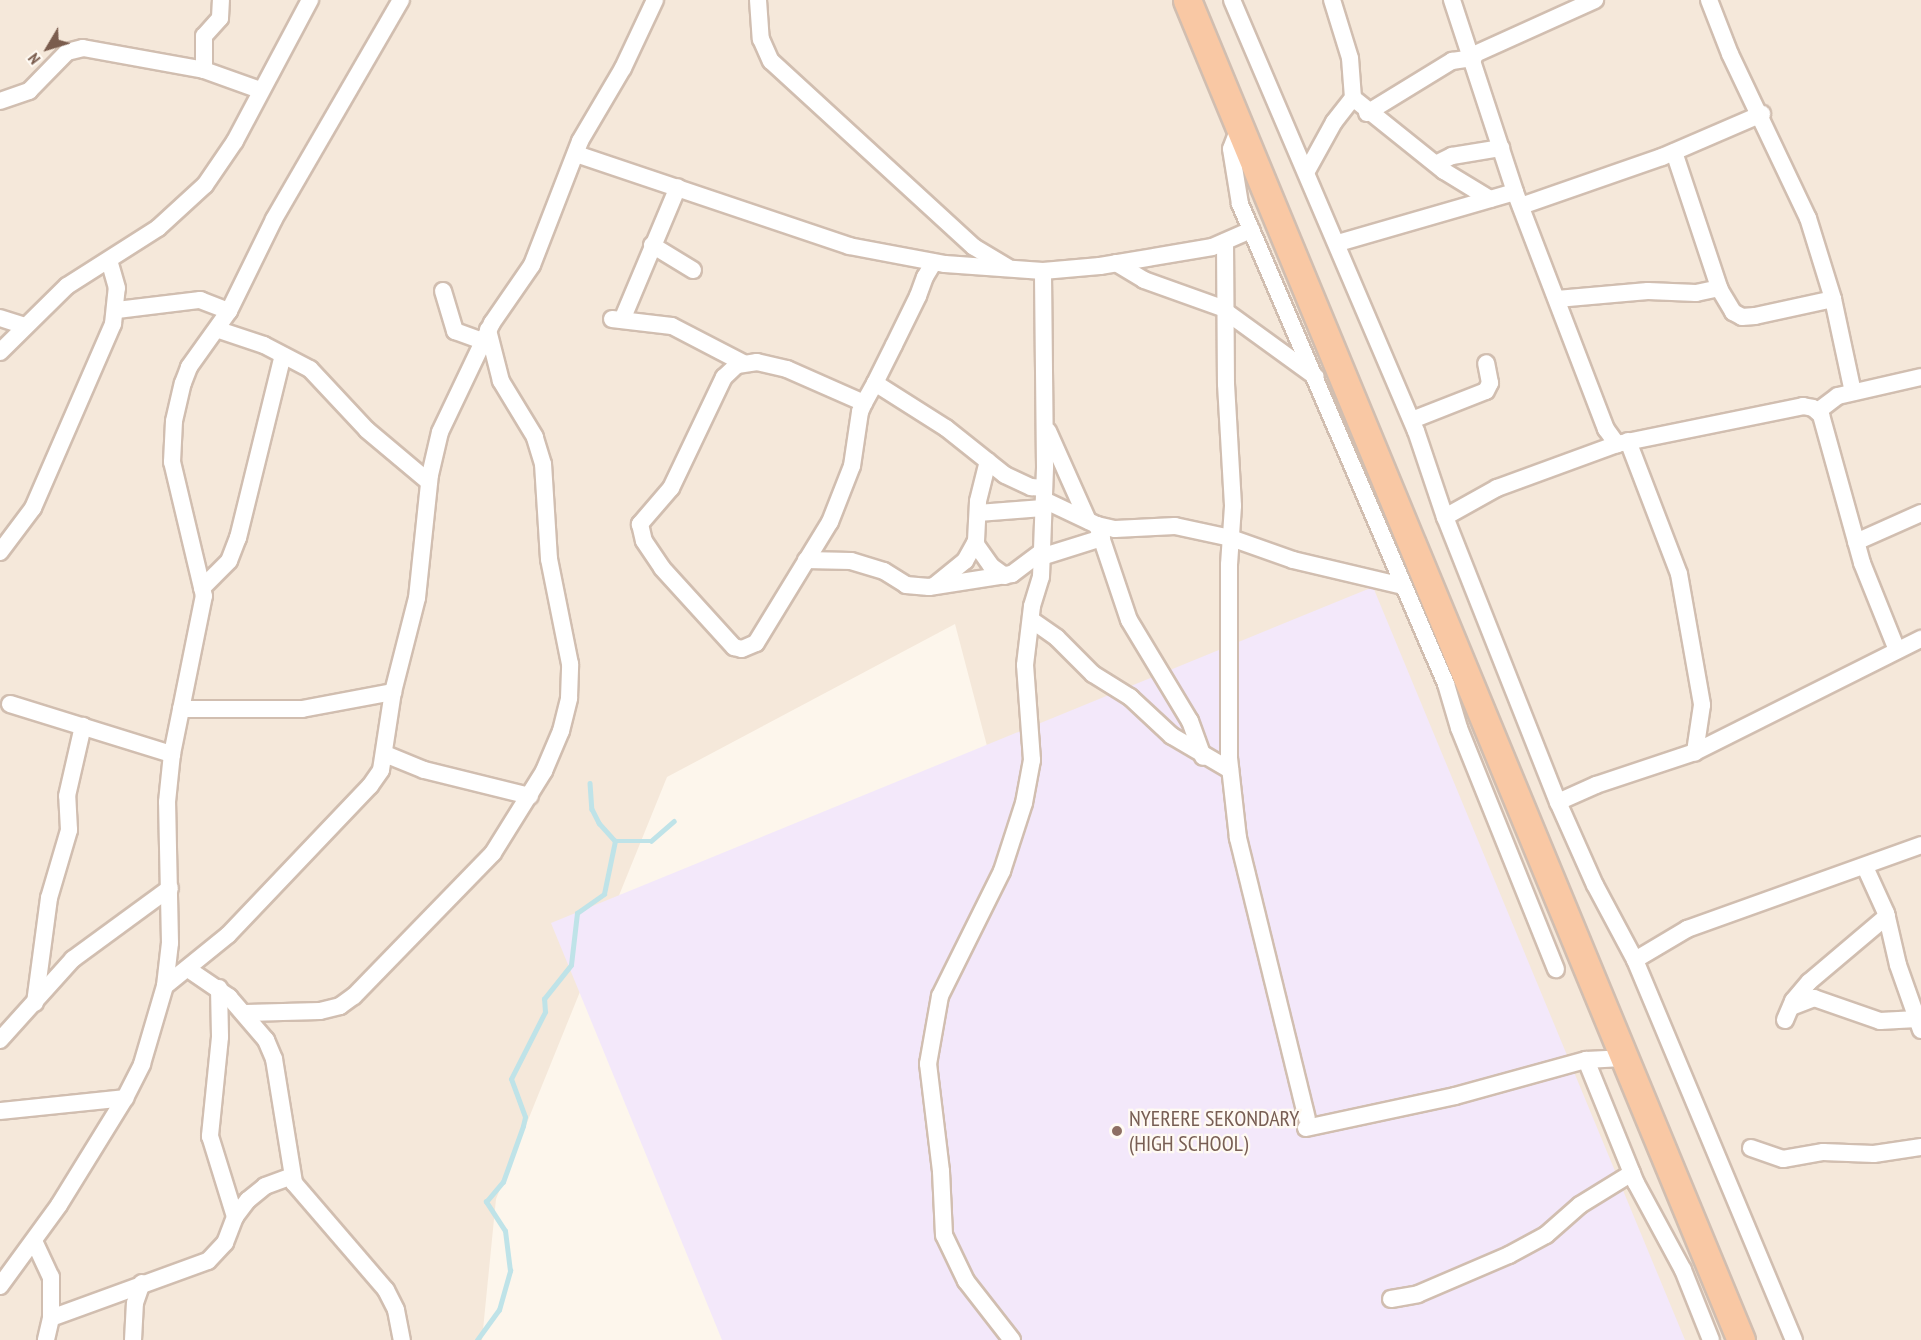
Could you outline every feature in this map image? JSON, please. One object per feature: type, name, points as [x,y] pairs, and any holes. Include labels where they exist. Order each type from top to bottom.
[{"type":"highway","points":[[1187,0],[1622,1058],[1741,1340]]},
{"type":"street","points":[[204,70],[204,36],[220,18],[221,0]]},
{"type":"street","points":[[0,352],[67,286],[159,228],[205,184],[235,141],[260,90],[310,0]]},
{"type":"street","points":[[0,1286],[34,1242],[125,1098],[142,1064],[165,986],[170,943],[167,802],[172,754],[182,709],[202,588],[172,462],[174,422],[189,367],[219,330],[274,219],[401,0]]},
{"type":"street","points":[[758,0],[761,39],[771,61],[974,247],[1011,269]]},
{"type":"street","points":[[1232,0],[1412,420],[1445,517],[1558,802],[1595,885],[1635,960],[1794,1340]]},
{"type":"street","points":[[1332,0],[1350,58],[1353,98],[1366,113],[1436,164],[1490,199]]},
{"type":"street","points":[[1452,0],[1473,57],[1518,199],[1606,429],[1622,443],[1679,574],[1702,705],[1695,752]]},
{"type":"street","points":[[1366,113],[1452,61],[1473,57],[1595,0]]},
{"type":"street","points":[[1709,0],[1730,54],[1762,114],[1808,218],[1833,299],[1853,392]]},
{"type":"street","points":[[165,986],[228,935],[370,786],[385,754],[393,692],[417,598],[429,482],[440,432],[485,335],[532,265],[576,154],[651,2]]},
{"type":"street","points":[[0,101],[29,91],[73,49],[96,49],[204,70],[260,90]]},
{"type":"street","points":[[1306,171],[1334,122],[1353,98]]},
{"type":"street","points":[[1338,243],[1490,199],[1558,196],[1674,152],[1762,114]]},
{"type":"street","points":[[1239,128],[1231,149],[1232,172],[1251,230],[1446,684],[1459,728],[1556,969]]},
{"type":"street","points":[[1436,164],[1452,156],[1501,148]]},
{"type":"street","points":[[1674,152],[1719,288],[1727,305],[1742,317],[1833,299]]},
{"type":"street","points":[[576,154],[849,246],[934,261],[1042,271],[1116,263],[1225,242],[1251,230]]},
{"type":"street","points":[[678,187],[616,320],[672,326],[743,363],[757,362],[787,369],[864,404]]},
{"type":"street","points":[[1225,242],[1231,538],[1230,771],[1238,838],[1307,1123],[1455,1096],[1586,1060],[1622,1058]]},
{"type":"street","points":[[652,244],[693,270]]},
{"type":"street","points":[[0,552],[33,508],[88,386],[117,310],[109,260]]},
{"type":"street","points":[[743,363],[724,377],[671,488],[640,524],[644,541],[727,639],[742,649],[756,643],[847,487],[854,432],[864,404],[934,261]]},
{"type":"street","points":[[1116,263],[1144,280],[1225,310],[1316,377]]},
{"type":"street","points":[[1012,1340],[966,1281],[944,1235],[941,1171],[928,1064],[930,1034],[940,996],[1002,871],[1024,803],[1032,760],[1025,665],[1041,554],[1045,424],[1042,271]]},
{"type":"street","points":[[1557,299],[1648,291],[1696,293],[1719,288]]},
{"type":"street","points":[[443,291],[455,331],[485,335]]},
{"type":"street","points":[[117,310],[200,300],[229,311]]},
{"type":"street","points":[[0,318],[24,326]]},
{"type":"street","points":[[219,330],[283,355],[318,375],[367,430],[429,482]]},
{"type":"street","points":[[246,1013],[320,1011],[340,1006],[354,996],[493,853],[530,796],[561,731],[569,698],[570,664],[549,559],[540,453],[535,436],[501,381],[485,335]]},
{"type":"street","points":[[202,588],[229,561],[238,538],[283,355]]},
{"type":"street","points":[[1412,420],[1486,391],[1490,383],[1486,363]]},
{"type":"street","points":[[1818,411],[1838,396],[1921,377]]},
{"type":"street","points":[[875,383],[946,428],[988,461],[1043,499],[1096,528],[1175,526],[1231,538],[1293,560],[1403,586]]},
{"type":"street","points":[[1445,517],[1497,488],[1622,443],[1803,406],[1818,411]]},
{"type":"street","points":[[1818,411],[1856,542],[1897,650]]},
{"type":"street","points":[[1045,424],[1096,528],[1129,620],[1190,721],[1203,757]]},
{"type":"street","points":[[934,586],[964,561],[975,543],[988,461]]},
{"type":"street","points":[[978,513],[1043,499]]},
{"type":"street","points":[[1856,542],[1921,513]]},
{"type":"street","points":[[806,560],[850,561],[884,571],[906,585],[934,586],[1005,576],[1041,554],[1096,528]]},
{"type":"street","points":[[975,543],[991,566],[1005,576]]},
{"type":"street","points":[[1033,621],[1057,638],[1093,674],[1130,697],[1172,736],[1203,757],[1230,771]]},
{"type":"street","points":[[1558,802],[1596,785],[1695,752],[1897,650],[1920,641]]},
{"type":"street","points":[[182,709],[302,709],[393,692]]},
{"type":"street","points":[[10,704],[172,754]]},
{"type":"street","points":[[35,1003],[49,898],[69,830],[68,796],[83,726]]},
{"type":"street","points":[[385,754],[424,770],[530,796]]},
{"type":"street","points":[[1635,960],[1687,929],[1921,845]]},
{"type":"street","points":[[1865,867],[1887,916],[1898,965],[1919,1024],[1880,1021],[1815,998],[1788,1014],[1809,982],[1887,916]]},
{"type":"street","points":[[0,1040],[74,959],[170,888]]},
{"type":"street","points":[[188,969],[219,988],[246,1013],[266,1040],[274,1059],[292,1176],[300,1191],[360,1256],[386,1290],[396,1310],[402,1340]]},
{"type":"street","points":[[219,988],[220,1037],[210,1136],[235,1217]]},
{"type":"street","points":[[1586,1060],[1632,1173],[1683,1270],[1711,1340]]},
{"type":"street","points":[[0,1111],[125,1098]]},
{"type":"street","points":[[1751,1148],[1783,1159],[1823,1152],[1874,1154],[1921,1147]]},
{"type":"street","points":[[1390,1299],[1418,1294],[1509,1255],[1546,1235],[1580,1205],[1632,1173]]},
{"type":"street","points":[[51,1318],[142,1283],[208,1261],[225,1243],[235,1217],[265,1186],[292,1176]]},
{"type":"street","points":[[34,1242],[51,1277],[51,1318],[46,1340]]},
{"type":"street","points":[[133,1340],[135,1303],[142,1283]]},
{"type":"shaded area","points":[[0,0],[1921,0],[1921,1340],[1147,1340],[1120,1253],[955,624],[667,777],[496,1199],[482,1340],[0,1340]]},
{"type":"shaded area","name":"NYERERE SEKONDARY (HIGH SCHOOL)","points":[[1373,587],[1685,1340],[722,1340],[551,923]]},
{"type":"waterway","points":[[590,783],[592,809],[599,823],[615,841],[651,841],[674,821]]},
{"type":"waterway","points":[[477,1340],[499,1310],[510,1271],[505,1231],[486,1202],[503,1182],[525,1117],[511,1079],[545,1012],[544,999],[571,965],[577,913],[604,894],[615,841]]},
{"type":"place","name":"NYERERE SEKONDARY (HIGH SCHOOL)","points":[[1117,1131]]}]
